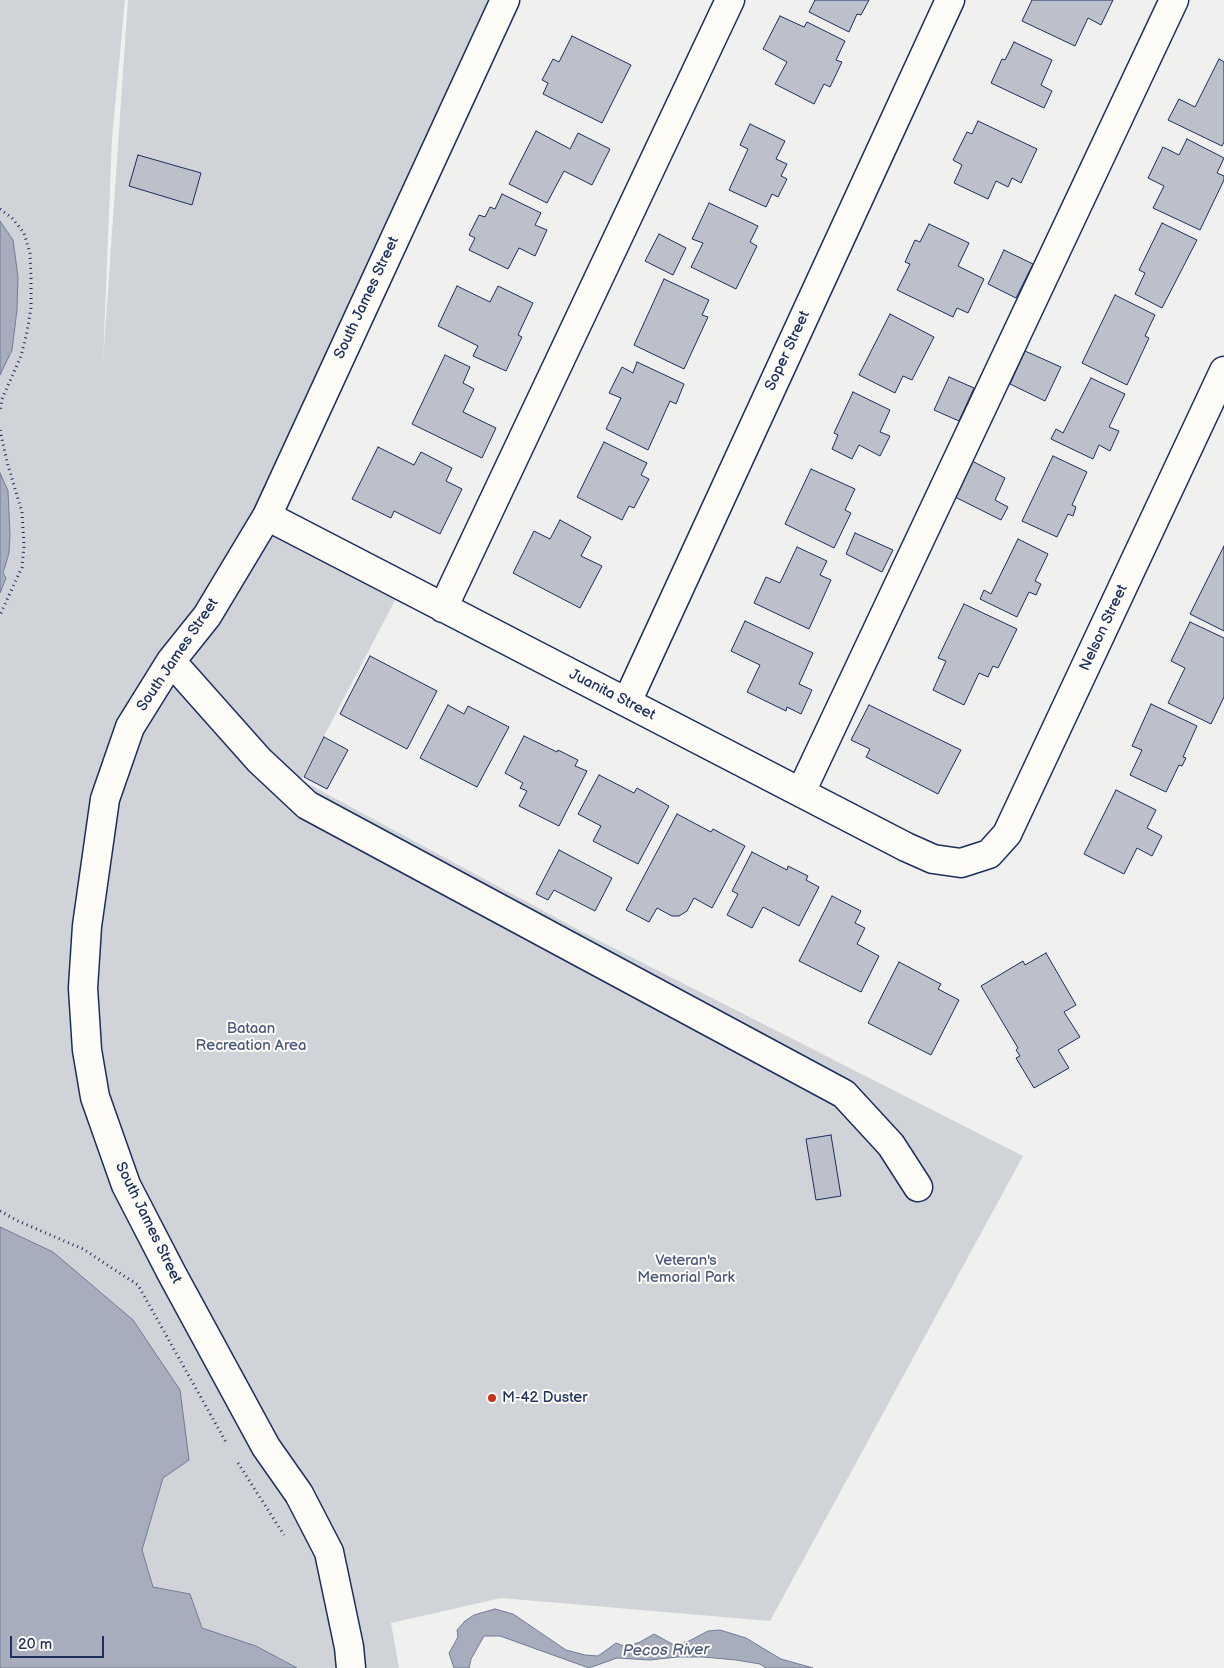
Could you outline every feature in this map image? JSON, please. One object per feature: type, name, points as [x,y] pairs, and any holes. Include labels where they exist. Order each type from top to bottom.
[{"type":"street","name":"South James Street","points":[[351,1668],[349,1647],[329,1552],[299,1494],[266,1447],[176,1282],[126,1185],[95,1097],[87,1050],[83,988],[87,926],[105,799],[130,727],[171,661],[207,616],[267,516],[505,0]]},
{"type":"street","points":[[444,608],[730,0]]},
{"type":"street","name":"Soper Street","points":[[627,702],[950,0]]},
{"type":"street","points":[[801,792],[1174,0]]},
{"type":"street","name":"Nelson Street","points":[[962,863],[989,854],[1007,834],[1224,371]]},
{"type":"street","name":"Juanita Street","points":[[267,516],[906,848],[933,859],[962,863]]},
{"type":"street","points":[[171,661],[258,760],[307,805],[844,1094],[891,1145],[918,1187]]},
{"type":"path","points":[[0,209],[12,218],[24,233],[30,253],[31,278],[31,308],[27,332],[21,356],[2,399],[0,412]]},
{"type":"path","points":[[0,430],[6,462],[22,512],[24,539],[22,566],[0,615]]},
{"type":"path","points":[[0,1211],[18,1221],[83,1248],[138,1285],[232,1452]]},
{"type":"path","points":[[236,1461],[288,1541]]},
{"type":"green space","points":[[0,0],[125,0],[112,138],[103,363],[128,0],[505,0],[267,516],[402,587],[301,780],[590,936],[1023,1156],[770,1621],[501,1598],[391,1623],[399,1668],[297,1668],[256,1646],[202,1628],[190,1594],[153,1587],[142,1550],[163,1478],[53,1252],[0,1227],[0,593],[6,578],[3,573],[9,553],[10,535],[8,491],[0,473],[0,375],[12,350],[17,310],[13,240],[0,221]]},
{"type":"water","points":[[0,221],[13,240],[18,277],[17,310],[12,350],[0,375]]},
{"type":"water","points":[[0,473],[8,491],[10,535],[9,553],[3,573],[6,578],[0,593]]},
{"type":"water","points":[[0,1227],[53,1252],[133,1320],[180,1390],[189,1460],[163,1478],[142,1550],[153,1587],[190,1594],[202,1628],[256,1646],[297,1668],[0,1668]]},
{"type":"water","name":"Pecos River","points":[[495,1609],[513,1614],[566,1650],[585,1655],[598,1656],[616,1643],[626,1647],[654,1634],[674,1645],[689,1641],[708,1631],[720,1630],[746,1638],[781,1659],[813,1668],[766,1668],[760,1664],[736,1660],[677,1657],[650,1660],[617,1658],[589,1668],[500,1636],[484,1636],[471,1659],[469,1668],[454,1668],[449,1653],[458,1637],[457,1630],[474,1615]]},
{"type":"building","points":[[815,0],[869,0],[861,15],[857,14],[849,32],[809,12]]},
{"type":"building","points":[[1032,0],[1113,0],[1101,25],[1088,18],[1075,46],[1022,21]]},
{"type":"building","points":[[780,16],[804,27],[807,22],[845,41],[836,60],[842,62],[830,87],[824,84],[814,104],[775,84],[787,62],[763,49]]},
{"type":"building","points":[[572,36],[631,65],[602,123],[543,94],[548,83],[542,80],[553,59],[559,62]]},
{"type":"building","points":[[1014,42],[1052,60],[1041,85],[1052,91],[1044,108],[991,83],[1002,59],[1005,60]]},
{"type":"building","points":[[1219,59],[1224,62],[1224,142],[1222,146],[1168,120],[1179,99],[1195,107]]},
{"type":"building","points":[[978,121],[1037,149],[1021,183],[1012,178],[1008,187],[996,181],[988,199],[954,183],[962,165],[953,160],[967,132],[972,134]]},
{"type":"building","points":[[750,124],[785,141],[776,159],[787,164],[781,176],[787,179],[778,197],[772,194],[766,207],[729,190],[748,149],[740,145]]},
{"type":"building","points":[[536,131],[570,149],[578,133],[610,149],[592,185],[564,171],[547,203],[509,184]]},
{"type":"building","points":[[1187,139],[1224,158],[1217,173],[1224,176],[1224,180],[1200,230],[1153,208],[1164,186],[1148,178],[1163,147],[1179,155]]},
{"type":"building","points":[[138,155],[201,173],[192,205],[129,186]]},
{"type":"building","points":[[502,194],[541,213],[535,225],[547,230],[535,256],[519,248],[508,269],[469,250],[475,238],[469,235],[479,215],[485,217],[490,207],[495,209]]},
{"type":"building","points":[[709,203],[758,226],[750,242],[757,246],[736,289],[691,267],[703,243],[692,239]]},
{"type":"building","points":[[1162,223],[1197,240],[1162,308],[1135,294],[1145,273],[1139,270]]},
{"type":"building","points":[[929,224],[969,243],[958,266],[984,279],[968,313],[957,308],[953,317],[897,290],[910,264],[905,262],[915,240],[920,242]]},
{"type":"building","points":[[659,234],[686,248],[673,275],[645,261]]},
{"type":"building","points":[[1004,250],[1033,264],[1016,298],[988,284]]},
{"type":"building","points":[[664,279],[709,300],[702,315],[708,317],[684,369],[634,345]]},
{"type":"building","points":[[457,286],[490,302],[498,286],[533,303],[518,335],[522,337],[506,371],[473,356],[478,346],[438,326]]},
{"type":"building","points":[[1115,295],[1155,315],[1145,336],[1149,338],[1127,385],[1082,363]]},
{"type":"building","points":[[890,314],[934,337],[912,380],[903,376],[895,393],[859,375]]},
{"type":"building","points":[[1025,351],[1061,367],[1045,401],[1010,384]]},
{"type":"building","points":[[445,355],[470,367],[463,383],[474,389],[463,412],[496,428],[482,458],[412,424]]},
{"type":"building","points":[[637,362],[684,384],[676,404],[670,401],[648,450],[606,429],[621,398],[609,393],[622,367],[633,373]]},
{"type":"building","points":[[949,377],[974,388],[959,421],[934,410]]},
{"type":"building","points":[[1091,378],[1125,394],[1109,427],[1119,431],[1110,451],[1099,445],[1093,459],[1051,439],[1056,429],[1063,433]]},
{"type":"building","points":[[853,392],[890,410],[880,432],[890,436],[880,456],[859,445],[852,459],[832,449],[838,435],[834,433]]},
{"type":"building","points":[[604,442],[647,463],[641,475],[649,479],[634,508],[629,506],[622,520],[577,497]]},
{"type":"building","points":[[378,447],[414,465],[421,452],[452,468],[446,481],[462,489],[440,534],[394,511],[391,518],[352,499]]},
{"type":"building","points":[[1053,456],[1087,472],[1072,505],[1076,507],[1073,516],[1068,514],[1057,537],[1022,521]]},
{"type":"building","points":[[972,461],[1005,478],[995,500],[1008,507],[1001,520],[955,497]]},
{"type":"building","points":[[811,469],[855,489],[845,510],[851,513],[834,548],[785,524]]},
{"type":"building","points":[[560,520],[591,537],[581,556],[602,566],[580,608],[513,573],[534,531],[550,539]]},
{"type":"building","points":[[855,533],[893,550],[882,572],[846,554]]},
{"type":"building","points":[[1018,539],[1048,554],[1035,581],[1041,584],[1036,595],[1029,592],[1017,617],[980,599],[984,590],[991,594]]},
{"type":"building","points":[[1224,546],[1224,631],[1190,614]]},
{"type":"building","points":[[797,547],[827,561],[820,575],[831,580],[809,629],[754,603],[766,577],[780,583]]},
{"type":"building","points":[[964,604],[1017,629],[998,668],[993,666],[988,677],[979,673],[964,705],[933,690],[946,661],[938,658]]},
{"type":"building","points":[[745,621],[813,653],[799,684],[812,690],[801,714],[787,707],[786,711],[747,692],[760,665],[731,651]]},
{"type":"building","points":[[1190,622],[1224,638],[1224,697],[1211,724],[1168,703],[1185,668],[1171,661]]},
{"type":"building","points":[[370,656],[437,691],[407,749],[340,714]]},
{"type":"building","points":[[1151,704],[1197,726],[1183,757],[1186,758],[1182,766],[1179,765],[1166,792],[1130,775],[1142,750],[1132,746]]},
{"type":"building","points":[[448,705],[464,714],[468,706],[509,727],[477,787],[420,758]]},
{"type":"building","points":[[869,705],[961,750],[938,794],[866,757],[870,749],[851,740]]},
{"type":"building","points":[[524,736],[578,760],[575,766],[587,771],[559,826],[519,806],[527,791],[520,788],[523,783],[505,773]]},
{"type":"building","points":[[324,737],[348,750],[327,789],[304,777]]},
{"type":"building","points":[[599,775],[634,793],[637,788],[669,806],[638,864],[593,841],[601,826],[578,814]]},
{"type":"building","points":[[1116,790],[1156,810],[1147,828],[1162,836],[1152,856],[1137,848],[1124,874],[1084,854]]},
{"type":"building","points":[[677,814],[711,832],[713,829],[745,846],[712,908],[694,898],[687,911],[679,916],[672,916],[657,908],[649,922],[626,910]]},
{"type":"building","points":[[559,850],[612,878],[595,911],[554,890],[548,900],[536,894]]},
{"type":"building","points":[[752,852],[787,870],[788,866],[808,876],[806,880],[819,887],[799,926],[763,907],[752,928],[727,915],[738,894],[732,891]]},
{"type":"building","points":[[832,896],[861,911],[855,923],[865,928],[857,944],[879,956],[861,992],[799,961]]},
{"type":"building","points":[[1046,953],[1076,1005],[1064,1012],[1080,1037],[1058,1050],[1069,1068],[1034,1088],[1016,1058],[1020,1056],[1016,1050],[1018,1048],[981,986],[1023,961],[1025,965]]},
{"type":"building","points":[[899,962],[941,984],[938,989],[959,1000],[931,1055],[868,1023]]},
{"type":"building","points":[[831,1135],[841,1196],[816,1200],[806,1139]]},
{"type":"place","name":"M-42 Duster","points":[[492,1398]]},
{"type":"park label","name":"Bataan Recreation Area","points":[[251,1038]]},
{"type":"park label","name":"Veteran's Memorial Park","points":[[686,1270]]}]
